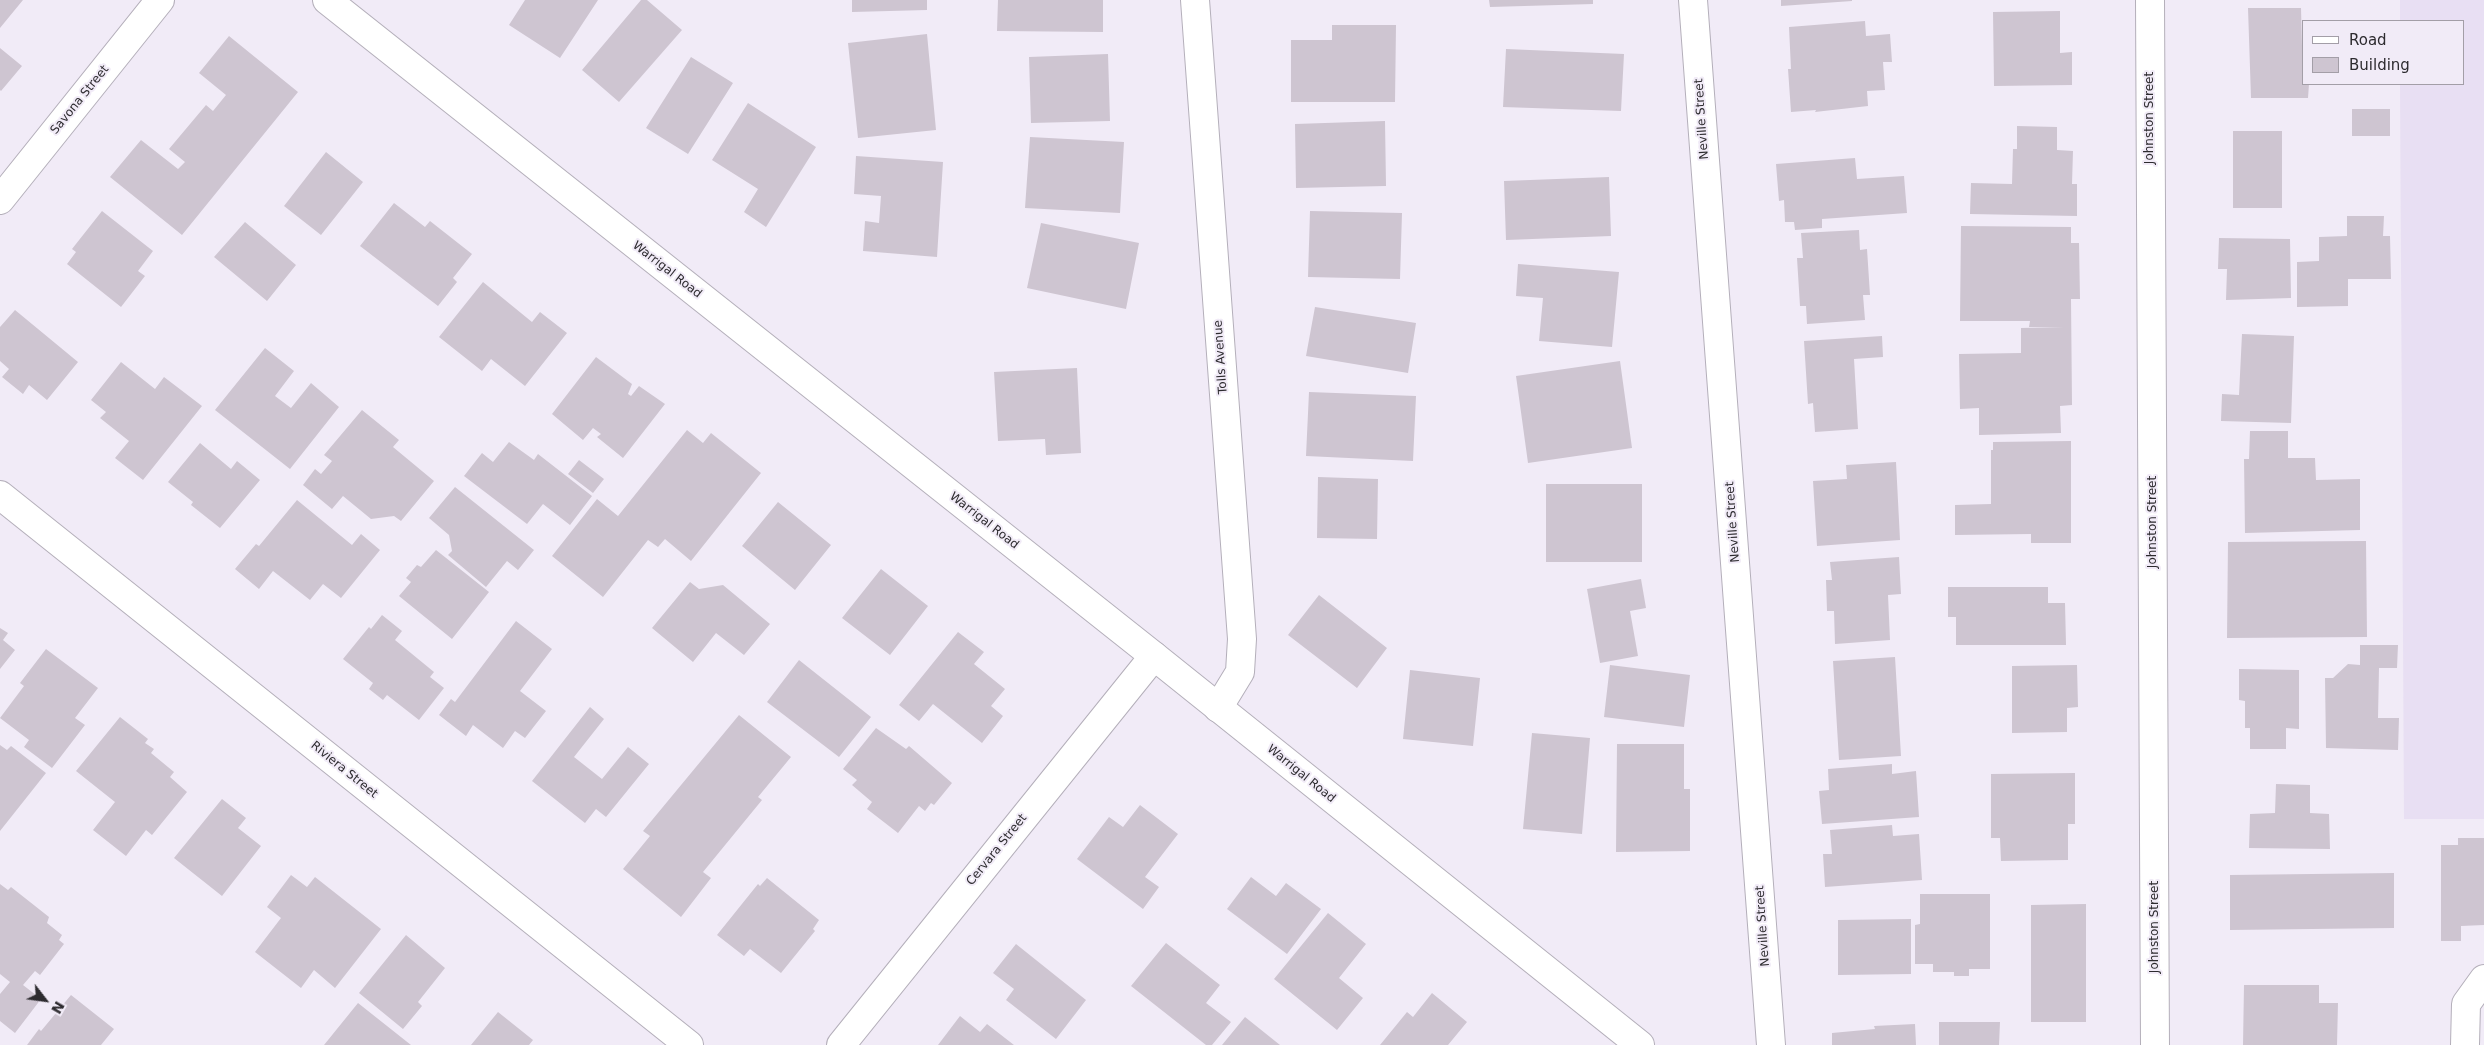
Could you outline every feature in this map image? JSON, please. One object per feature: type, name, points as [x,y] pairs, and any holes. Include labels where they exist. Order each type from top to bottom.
[{"type":"main road","name":"Savona Street","points":[[0,200],[160,0]]},
{"type":"main road","name":"Warrigal Road","points":[[327,0],[1154,656],[1640,1045]]},
{"type":"main road","name":"Tolls Avenue","points":[[1194,0],[1242,639],[1240,672],[1218,708]]},
{"type":"main road","name":"Neville Street","points":[[1693,0],[1771,1045]]},
{"type":"main road","name":"Johnston Street","points":[[2150,0],[2155,1045]]},
{"type":"main road","name":"Riviera Street","points":[[0,494],[689,1045]]},
{"type":"main road","name":"Cervara Street","points":[[841,1045],[1154,656]]},
{"type":"main road","points":[[2465,1045],[2466,1004],[2483,980]]},
{"type":"shaded area","points":[[2400,0],[2484,0],[2484,819],[2404,819],[2400,85],[2464,85],[2464,20],[2400,20]]},
{"type":"building","points":[[0,0],[23,0],[0,28]]},
{"type":"building","points":[[525,0],[598,0],[560,58],[509,25]]},
{"type":"building","points":[[641,0],[647,0],[682,30],[619,102],[582,70]]},
{"type":"building","points":[[852,0],[927,0],[927,10],[852,12]]},
{"type":"building","points":[[998,0],[1103,0],[1103,32],[997,31]]},
{"type":"building","points":[[1489,0],[1593,0],[1593,4],[1490,7]]},
{"type":"building","points":[[1781,0],[1852,0],[1852,1],[1781,6]]},
{"type":"building","points":[[2248,8],[2301,8],[2302,85],[2309,85],[2308,98],[2251,98]]},
{"type":"building","points":[[2060,11],[2060,53],[2072,52],[2072,85],[1994,86],[1993,12]]},
{"type":"building","points":[[1865,21],[1866,36],[1890,34],[1892,62],[1883,62],[1885,90],[1867,91],[1868,106],[1815,112],[1816,110],[1791,112],[1788,69],[1791,69],[1789,27]]},
{"type":"building","points":[[1332,25],[1396,25],[1395,102],[1291,102],[1291,40],[1332,40]]},
{"type":"building","points":[[927,34],[936,130],[858,138],[848,43]]},
{"type":"building","points":[[229,36],[298,92],[182,235],[110,177],[141,140],[178,169],[185,162],[169,149],[206,105],[213,111],[226,95],[199,73]]},
{"type":"building","points":[[0,48],[22,66],[1,91],[0,90]]},
{"type":"building","points":[[1506,49],[1624,54],[1621,111],[1503,107]]},
{"type":"building","points":[[1108,54],[1110,121],[1031,123],[1029,57]]},
{"type":"building","points":[[691,57],[733,83],[688,154],[646,128]]},
{"type":"building","points":[[748,103],[816,147],[766,227],[744,212],[758,189],[712,160]]},
{"type":"building","points":[[2352,109],[2390,109],[2390,136],[2352,136]]},
{"type":"building","points":[[1385,121],[1386,186],[1296,188],[1295,124]]},
{"type":"building","points":[[2017,126],[2057,127],[2057,150],[2073,151],[2072,184],[2077,184],[2077,216],[1970,214],[1971,183],[2012,184],[2013,149],[2017,149]]},
{"type":"building","points":[[2233,131],[2282,131],[2282,208],[2233,208]]},
{"type":"building","points":[[1030,137],[1124,142],[1120,213],[1025,208]]},
{"type":"building","points":[[326,152],[363,182],[321,235],[284,206]]},
{"type":"building","points":[[856,156],[943,162],[937,257],[863,251],[865,221],[879,223],[881,196],[854,194]]},
{"type":"building","points":[[1855,158],[1857,179],[1904,176],[1907,213],[1822,219],[1822,228],[1795,230],[1794,222],[1785,222],[1784,200],[1779,201],[1776,164]]},
{"type":"building","points":[[1609,177],[1611,236],[1506,240],[1504,181]]},
{"type":"building","points":[[394,203],[425,227],[430,221],[472,254],[453,278],[457,282],[438,306],[360,246]]},
{"type":"building","points":[[102,211],[153,251],[138,271],[145,276],[121,307],[67,264],[76,252],[72,249]]},
{"type":"building","points":[[1310,211],[1402,213],[1400,279],[1308,277]]},
{"type":"building","points":[[2347,216],[2384,216],[2383,236],[2390,236],[2391,279],[2348,279],[2348,306],[2297,307],[2297,262],[2319,261],[2319,237],[2347,236]]},
{"type":"building","points":[[245,222],[296,265],[267,301],[214,257]]},
{"type":"building","points":[[1041,223],[1139,243],[1126,309],[1027,288]]},
{"type":"building","points":[[1961,226],[2071,227],[2071,243],[2079,243],[2080,299],[2071,299],[2072,405],[2060,406],[2061,433],[1979,435],[1979,408],[1960,409],[1959,354],[2021,353],[2021,328],[2064,327],[2029,327],[2030,321],[1960,321]]},
{"type":"building","points":[[1859,230],[1860,250],[1867,249],[1870,295],[1863,295],[1865,320],[1807,324],[1806,306],[1800,306],[1797,258],[1803,258],[1801,233]]},
{"type":"building","points":[[2219,238],[2290,239],[2291,298],[2226,300],[2227,269],[2218,269]]},
{"type":"building","points":[[1518,264],[1619,272],[1612,347],[1539,341],[1543,298],[1516,296]]},
{"type":"building","points":[[483,282],[532,322],[540,312],[567,333],[525,386],[491,359],[482,371],[439,337]]},
{"type":"building","points":[[1315,307],[1416,323],[1408,373],[1306,356]]},
{"type":"building","points":[[15,310],[78,362],[47,400],[29,385],[23,394],[2,377],[9,369],[0,361],[0,327]]},
{"type":"building","points":[[2242,334],[2294,336],[2291,423],[2221,421],[2222,394],[2239,395]]},
{"type":"building","points":[[1882,336],[1883,357],[1854,359],[1858,429],[1815,432],[1813,403],[1808,404],[1804,341]]},
{"type":"building","points":[[265,348],[294,371],[275,396],[291,408],[311,383],[339,407],[290,469],[215,410]]},
{"type":"building","points":[[596,357],[632,384],[628,394],[631,396],[639,386],[665,404],[623,458],[597,437],[601,434],[593,428],[583,440],[552,414]]},
{"type":"building","points":[[1620,361],[1632,448],[1528,463],[1516,376]]},
{"type":"building","points":[[121,362],[155,389],[164,377],[202,406],[143,480],[115,458],[129,441],[100,418],[106,412],[91,400]]},
{"type":"building","points":[[1077,368],[1081,453],[1046,455],[1045,439],[998,441],[994,372]]},
{"type":"building","points":[[1309,392],[1416,396],[1413,461],[1306,456]]},
{"type":"building","points":[[362,410],[399,440],[393,447],[434,481],[401,521],[394,516],[371,519],[343,496],[332,509],[303,485],[315,469],[321,474],[332,461],[324,455]]},
{"type":"building","points":[[687,430],[703,443],[711,433],[761,473],[691,561],[665,539],[658,547],[648,540],[603,597],[552,556],[597,499],[618,516]]},
{"type":"building","points":[[2250,431],[2288,431],[2288,458],[2315,458],[2316,480],[2360,479],[2360,530],[2245,533],[2244,459],[2249,459]]},
{"type":"building","points":[[2071,441],[2071,543],[2031,543],[2031,534],[1955,535],[1955,505],[1991,504],[1991,450],[1993,450],[1993,442]]},
{"type":"building","points":[[509,442],[534,460],[538,454],[592,496],[570,525],[543,504],[527,524],[464,476],[482,453],[493,462]]},
{"type":"building","points":[[200,443],[231,469],[237,461],[260,480],[220,528],[191,505],[193,502],[168,482]]},
{"type":"building","points":[[579,460],[604,479],[593,493],[568,474]]},
{"type":"building","points":[[1896,462],[1900,540],[1817,546],[1813,481],[1847,479],[1846,465]]},
{"type":"building","points":[[1318,477],[1378,479],[1377,539],[1317,538]]},
{"type":"building","points":[[1546,484],[1642,484],[1642,562],[1546,562]]},
{"type":"building","points":[[455,487],[534,550],[518,570],[507,561],[486,587],[448,555],[452,551],[449,535],[429,518]]},
{"type":"building","points":[[297,500],[352,545],[361,534],[380,550],[341,598],[323,584],[310,600],[273,571],[259,589],[235,569],[256,544],[259,546]]},
{"type":"building","points":[[778,502],[831,545],[795,590],[742,546]]},
{"type":"building","points":[[2366,541],[2367,637],[2227,638],[2228,542]]},
{"type":"building","points":[[436,550],[489,592],[452,639],[399,596],[411,582],[406,578],[417,565],[421,567]]},
{"type":"building","points":[[1899,557],[1901,594],[1888,595],[1890,640],[1835,644],[1834,611],[1827,611],[1826,580],[1832,580],[1830,562]]},
{"type":"building","points":[[881,569],[928,606],[890,655],[842,618]]},
{"type":"building","points":[[1641,579],[1646,608],[1630,611],[1638,656],[1600,663],[1587,589]]},
{"type":"building","points":[[690,582],[699,589],[723,585],[770,624],[744,655],[716,633],[693,662],[652,628]]},
{"type":"building","points":[[1948,587],[2048,587],[2048,603],[2065,603],[2066,645],[1956,645],[1956,617],[1948,617]]},
{"type":"building","points":[[1319,595],[1387,648],[1357,688],[1288,635]]},
{"type":"building","points":[[382,615],[402,631],[395,640],[434,672],[430,677],[444,688],[419,720],[387,695],[383,700],[369,689],[373,683],[343,659],[369,627],[371,629]]},
{"type":"building","points":[[516,621],[552,649],[520,691],[546,711],[525,738],[515,731],[503,748],[473,725],[466,736],[439,715],[451,699],[455,702]]},
{"type":"building","points":[[0,628],[8,633],[3,640],[15,650],[0,669]]},
{"type":"building","points":[[958,632],[984,652],[974,664],[1005,689],[991,706],[1003,716],[982,743],[933,704],[919,721],[899,705]]},
{"type":"building","points":[[2360,645],[2398,645],[2397,668],[2379,668],[2378,718],[2399,718],[2398,750],[2326,748],[2325,678],[2333,678],[2348,664],[2360,665]]},
{"type":"building","points":[[46,649],[98,688],[75,718],[85,725],[52,768],[24,747],[29,740],[0,718],[24,686],[20,683]]},
{"type":"building","points":[[1895,657],[1901,756],[1839,760],[1833,661]]},
{"type":"building","points":[[799,660],[871,717],[839,757],[767,702]]},
{"type":"building","points":[[1610,665],[1690,675],[1684,727],[1604,717]]},
{"type":"building","points":[[2077,665],[2078,707],[2067,708],[2067,732],[2012,733],[2012,666]]},
{"type":"building","points":[[2239,669],[2299,670],[2299,729],[2286,728],[2286,749],[2250,749],[2250,728],[2245,728],[2245,701],[2239,700]]},
{"type":"building","points":[[1410,670],[1480,678],[1473,746],[1403,739]]},
{"type":"building","points":[[590,707],[604,719],[574,757],[602,779],[628,747],[649,764],[606,817],[596,809],[585,823],[532,781]]},
{"type":"building","points":[[739,715],[791,757],[758,797],[762,800],[703,872],[711,878],[681,917],[623,869],[650,836],[643,831]]},
{"type":"building","points":[[120,717],[148,739],[145,743],[154,749],[151,753],[174,772],[170,777],[187,792],[152,835],[146,830],[126,856],[93,830],[115,802],[76,771]]},
{"type":"building","points":[[876,728],[906,749],[909,746],[952,783],[934,805],[931,803],[925,811],[919,806],[898,833],[867,809],[872,802],[852,785],[857,780],[843,769]]},
{"type":"building","points":[[1532,733],[1590,738],[1582,834],[1523,829]]},
{"type":"building","points":[[1617,744],[1684,744],[1684,789],[1690,789],[1690,851],[1616,852]]},
{"type":"building","points":[[0,745],[7,750],[11,746],[46,773],[0,831]]},
{"type":"building","points":[[1892,764],[1892,774],[1916,771],[1919,817],[1822,824],[1819,791],[1829,790],[1828,769]]},
{"type":"building","points":[[2075,773],[2075,824],[2068,824],[2068,860],[2001,861],[2000,838],[1991,838],[1991,774]]},
{"type":"building","points":[[2276,784],[2310,785],[2310,813],[2329,814],[2330,849],[2249,848],[2250,814],[2275,813]]},
{"type":"building","points":[[222,799],[246,818],[238,828],[261,846],[222,896],[174,858]]},
{"type":"building","points":[[1140,805],[1178,834],[1145,877],[1159,887],[1143,909],[1077,859],[1109,817],[1123,827]]},
{"type":"building","points":[[1892,825],[1893,836],[1919,834],[1922,880],[1825,887],[1823,854],[1832,854],[1830,830]]},
{"type":"building","points":[[2458,838],[2484,838],[2484,925],[2461,926],[2461,941],[2441,941],[2441,845],[2458,845]]},
{"type":"building","points":[[2394,873],[2394,928],[2230,930],[2230,875]]},
{"type":"building","points":[[291,875],[307,887],[315,877],[381,929],[335,988],[314,970],[301,988],[255,952],[281,918],[267,907]]},
{"type":"building","points":[[1251,877],[1276,896],[1286,883],[1321,909],[1287,954],[1227,909]]},
{"type":"building","points":[[767,878],[819,920],[813,929],[815,931],[781,973],[750,949],[744,956],[717,935],[758,884],[760,886]]},
{"type":"building","points":[[0,884],[8,890],[11,887],[49,917],[47,923],[62,935],[59,940],[64,944],[40,975],[35,971],[23,985],[41,999],[15,1033],[0,1021],[0,994],[10,982],[0,974]]},
{"type":"building","points":[[1920,894],[1990,894],[1990,969],[1969,969],[1969,976],[1954,976],[1954,972],[1933,972],[1933,964],[1915,964],[1915,925],[1920,924]]},
{"type":"building","points":[[2086,904],[2086,1022],[2031,1022],[2031,905]]},
{"type":"building","points":[[1328,913],[1366,944],[1339,978],[1363,998],[1337,1030],[1274,979]]},
{"type":"building","points":[[1911,919],[1911,974],[1838,975],[1838,920]]},
{"type":"building","points":[[406,935],[445,968],[418,1002],[422,1006],[403,1029],[359,993]]},
{"type":"building","points":[[1166,943],[1220,985],[1206,1003],[1231,1022],[1212,1045],[1206,1045],[1131,986]]},
{"type":"building","points":[[1016,944],[1086,1000],[1056,1039],[1006,1000],[1014,989],[993,973]]},
{"type":"building","points":[[2244,985],[2319,985],[2319,1003],[2338,1003],[2337,1045],[2243,1045]]},
{"type":"building","points":[[1432,993],[1467,1022],[1448,1045],[1380,1045],[1407,1012],[1413,1017]]},
{"type":"building","points":[[71,995],[114,1029],[101,1045],[27,1045],[39,1029],[41,1031]]},
{"type":"building","points":[[358,1003],[411,1045],[324,1045]]},
{"type":"building","points":[[498,1012],[533,1040],[529,1045],[471,1045]]},
{"type":"building","points":[[960,1016],[980,1032],[987,1024],[1014,1045],[938,1045]]},
{"type":"building","points":[[1245,1017],[1280,1045],[1222,1045]]},
{"type":"building","points":[[1939,1022],[2000,1022],[1999,1045],[1939,1045]]},
{"type":"building","points":[[1915,1024],[1916,1045],[1832,1045],[1832,1033],[1875,1029],[1874,1026]]}]
